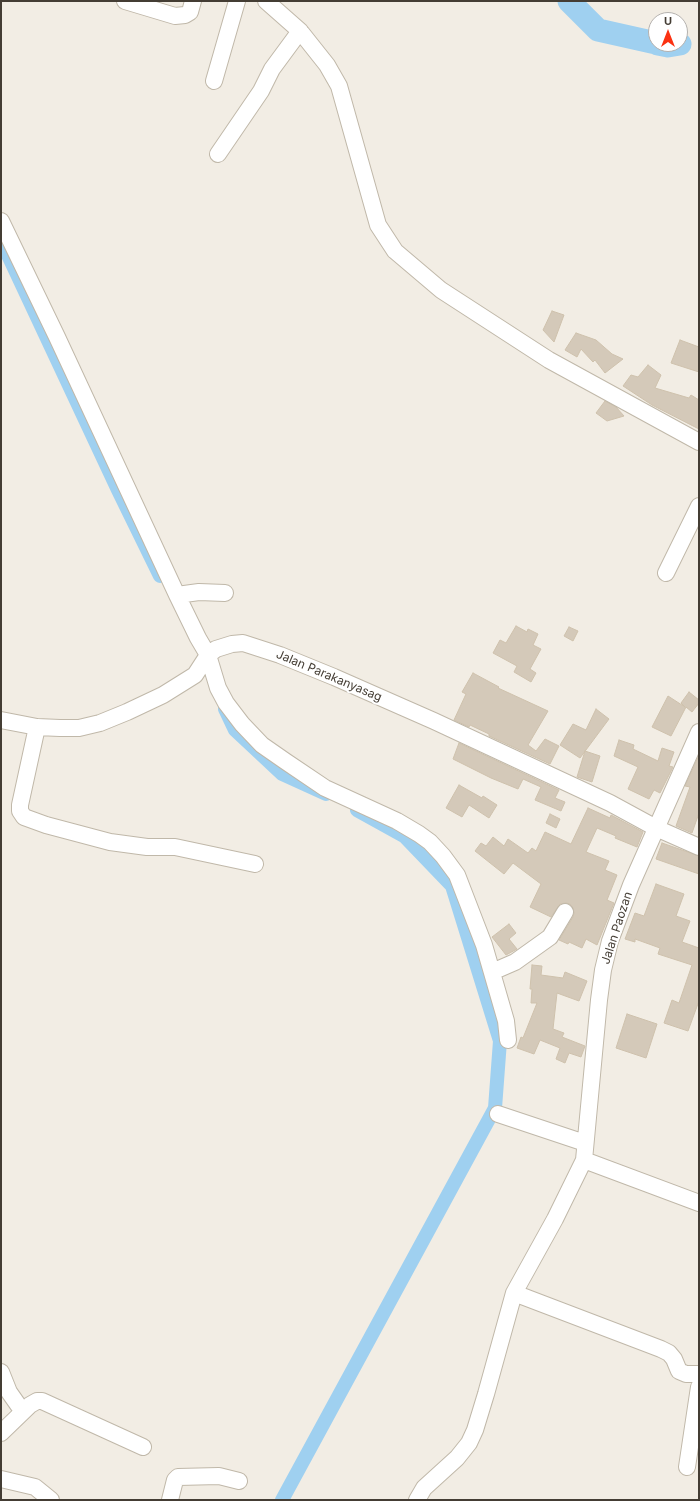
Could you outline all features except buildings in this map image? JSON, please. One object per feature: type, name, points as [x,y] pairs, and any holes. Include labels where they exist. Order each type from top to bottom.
[{"type":"street","points":[[125,1],[175,16],[185,15],[190,12],[193,1]]},
{"type":"street","points":[[214,81],[236,1]]},
{"type":"street","points":[[266,1],[300,31],[327,65],[339,86],[378,225],[395,251],[440,290],[549,360],[699,442]]},
{"type":"street","points":[[218,154],[260,91],[272,69],[300,31]]},
{"type":"street","points":[[1,221],[61,344],[198,638],[218,688],[226,703],[242,724],[262,745],[326,788],[397,821],[419,834],[430,842],[444,856],[457,875],[484,945],[506,1021],[508,1040]]},
{"type":"street","points":[[666,573],[699,506]]},
{"type":"street","points":[[177,595],[199,592],[224,593]]},
{"type":"street","name":"Jalan Parakanyasag","points":[[1,720],[37,727],[79,728],[100,723],[163,695],[194,675],[206,658],[216,649],[238,643],[253,645],[334,677],[441,724],[610,803],[656,828],[699,847]]},
{"type":"street","points":[[37,727],[20,805],[20,811],[24,816],[46,825],[110,842],[147,847],[175,847],[255,864]]},
{"type":"street","name":"Jalan Paozan","points":[[584,1160],[599,1000],[603,970],[610,941],[631,885],[699,732]]},
{"type":"street","points":[[492,972],[515,962],[550,937],[565,912]]},
{"type":"street","points":[[498,1114],[585,1143]]},
{"type":"street","points":[[417,1500],[424,1488],[457,1458],[469,1443],[475,1430],[486,1394],[514,1293],[555,1219],[584,1160],[699,1203]]},
{"type":"street","points":[[514,1293],[670,1353],[679,1370],[686,1374],[699,1374]]},
{"type":"street","points":[[1,1372],[9,1392],[23,1412]]},
{"type":"street","points":[[686,1467],[696,1425],[699,1387]]},
{"type":"street","points":[[1,1433],[30,1405],[37,1401],[48,1402],[143,1447]]},
{"type":"street","points":[[170,1500],[175,1480],[178,1477],[219,1476],[239,1481]]},
{"type":"street","points":[[1,1479],[35,1487],[51,1500]]},
{"type":"waterway","points":[[569,1],[598,30],[648,41]]},
{"type":"waterway","points":[[1,240],[160,576]]},
{"type":"waterway","points":[[225,709],[235,730],[282,774],[326,794]]},
{"type":"waterway","points":[[282,1500],[495,1108],[500,1041],[452,886],[404,836],[357,810]]}]
